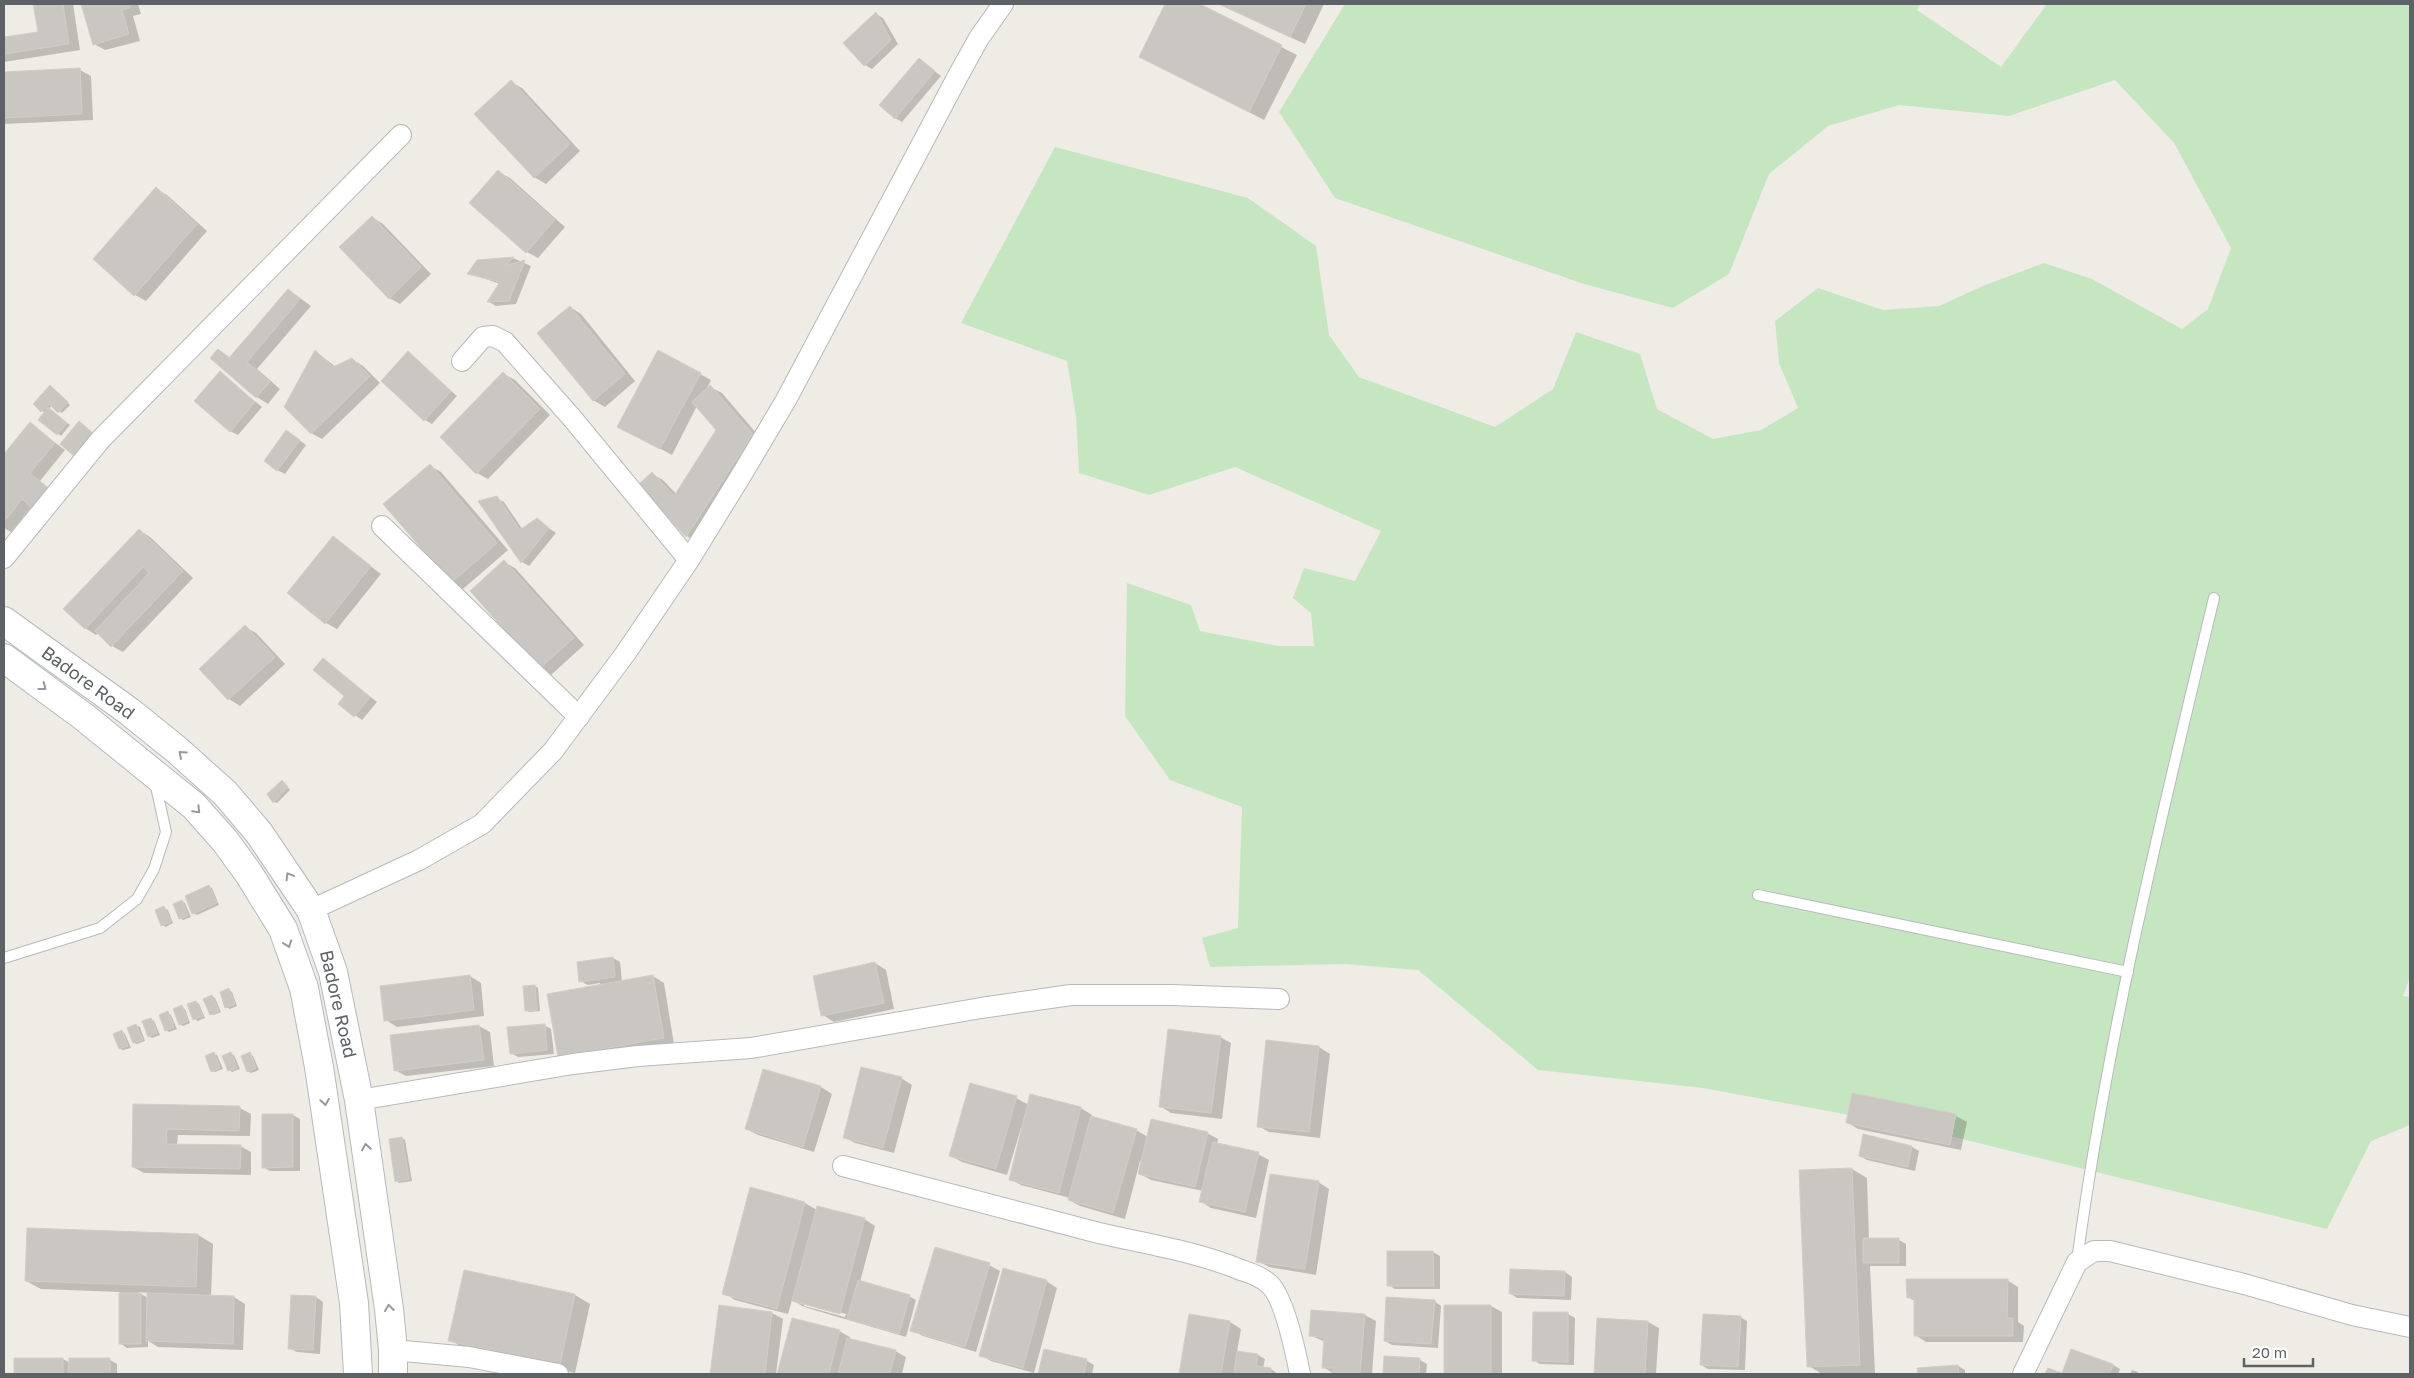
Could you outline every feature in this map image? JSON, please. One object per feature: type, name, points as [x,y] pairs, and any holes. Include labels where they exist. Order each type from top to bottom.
[{"type":"main road","name":"Badore Road","points":[[4,621],[130,712],[177,750],[225,793],[260,833],[311,910],[333,972],[359,1100],[375,1201],[393,1362]]},
{"type":"main road","name":"Badore Road","points":[[4,658],[194,806],[225,841],[249,874],[283,929],[304,988],[332,1150],[354,1303],[358,1374]]},
{"type":"street","points":[[311,910],[419,860],[482,824],[553,751],[689,560],[786,400],[959,74],[1003,4]]},
{"type":"street","points":[[4,558],[101,439],[401,135]]},
{"type":"street","points":[[462,361],[483,337],[493,336],[505,342],[572,418],[689,560]]},
{"type":"street","points":[[382,526],[579,716]]},
{"type":"street","points":[[359,1100],[582,1063],[638,1056],[751,1048],[981,1008],[1071,995],[1172,995],[1279,1000]]},
{"type":"street","points":[[843,1166],[1099,1233],[1187,1252],[1225,1263],[1260,1277],[1270,1284],[1281,1302],[1300,1374]]},
{"type":"street","points":[[2023,1374],[2077,1262],[2094,1251],[2110,1251],[2244,1284],[2352,1315],[2410,1327]]},
{"type":"street","points":[[393,1362],[469,1357],[558,1374]]},
{"type":"lane","points":[[2077,1262],[2104,1089],[2128,972],[2214,598]]},
{"type":"lane","points":[[4,958],[100,928],[137,899],[154,869],[166,832],[152,772]]},
{"type":"lane","points":[[1758,895],[2128,972]]},
{"type":"green space","points":[[1345,4],[1920,4],[1917,10],[2001,67],[2047,4],[2410,4],[2410,977],[2403,996],[2410,997],[2410,1125],[2371,1141],[2327,1229],[1914,1127],[1703,1088],[1538,1070],[1418,970],[1345,964],[1210,967],[1202,938],[1238,928],[1242,807],[1170,780],[1125,716],[1127,583],[1191,605],[1200,631],[1278,646],[1314,646],[1311,613],[1293,598],[1304,568],[1355,581],[1381,531],[1235,467],[1149,495],[1079,473],[1076,416],[1067,361],[961,323],[1055,147],[1248,198],[1316,246],[1329,335],[1359,377],[1495,427],[1553,389],[1576,332],[1640,354],[1657,409],[1713,439],[1761,430],[1798,408],[1779,363],[1775,321],[1818,288],[1883,310],[1939,306],[1985,285],[2044,263],[2092,279],[2182,329],[2208,309],[2231,248],[2174,143],[2115,80],[2009,116],[1899,105],[1828,126],[1769,174],[1729,274],[1673,308],[1584,284],[1335,198],[1279,112]]},
{"type":"building","points":[[33,4],[63,4],[69,44],[4,54],[4,37],[38,32]]},
{"type":"building","points":[[81,4],[129,4],[130,8],[122,10],[129,34],[93,45]]},
{"type":"building","points":[[1165,4],[1200,4],[1282,45],[1249,112],[1139,57]]},
{"type":"building","points":[[1219,4],[1306,4],[1290,37]]},
{"type":"building","points":[[876,12],[891,40],[864,66],[843,43]]},
{"type":"building","points":[[919,58],[935,71],[895,119],[879,105]]},
{"type":"building","points":[[80,68],[82,114],[4,118],[4,72]]},
{"type":"building","points":[[511,80],[570,144],[534,178],[474,114]]},
{"type":"building","points":[[498,170],[555,220],[526,253],[469,203]]},
{"type":"building","points":[[156,187],[197,224],[134,296],[93,259]]},
{"type":"building","points":[[372,216],[421,267],[389,299],[339,247]]},
{"type":"building","points":[[514,257],[505,266],[525,260],[509,301],[487,302],[500,282],[467,274],[477,260]]},
{"type":"building","points":[[288,289],[300,299],[247,362],[270,382],[256,398],[210,358],[218,349],[229,358]]},
{"type":"building","points":[[570,306],[625,374],[593,401],[537,333]]},
{"type":"building","points":[[315,350],[333,367],[352,358],[370,376],[311,434],[284,407]]},
{"type":"building","points":[[658,350],[701,373],[660,449],[617,427]]},
{"type":"building","points":[[408,351],[451,391],[424,421],[381,381]]},
{"type":"building","points":[[220,371],[255,402],[230,432],[194,401]]},
{"type":"building","points":[[503,372],[540,409],[476,474],[440,437]]},
{"type":"building","points":[[50,385],[68,402],[58,413],[49,404],[41,412],[33,404]]},
{"type":"building","points":[[710,385],[753,434],[686,537],[638,485],[652,472],[674,496],[716,430],[692,402]]},
{"type":"building","points":[[48,407],[67,423],[57,435],[38,420]]},
{"type":"building","points":[[79,421],[94,434],[75,457],[60,444]]},
{"type":"building","points":[[30,422],[55,443],[30,473],[49,489],[33,509],[22,499],[4,522],[4,454]]},
{"type":"building","points":[[286,430],[300,440],[277,471],[264,461]]},
{"type":"building","points":[[430,464],[497,543],[451,583],[383,504]]},
{"type":"building","points":[[497,496],[520,530],[537,518],[549,528],[521,563],[478,501]]},
{"type":"building","points":[[139,529],[183,571],[111,647],[95,631],[149,573],[143,567],[85,629],[63,609]]},
{"type":"building","points":[[333,536],[371,566],[325,624],[287,593]]},
{"type":"building","points":[[504,560],[574,638],[539,669],[470,591]]},
{"type":"building","points":[[245,625],[275,657],[228,700],[199,669]]},
{"type":"building","points":[[323,658],[370,697],[354,717],[338,704],[344,696],[313,670]]},
{"type":"building","points":[[282,780],[288,787],[273,803],[267,794]]},
{"type":"building","points":[[209,885],[217,903],[192,914],[185,896]]},
{"type":"building","points":[[182,900],[188,916],[179,919],[173,904]]},
{"type":"building","points":[[164,906],[171,922],[161,926],[155,910]]},
{"type":"building","points":[[613,957],[615,977],[579,982],[577,962]]},
{"type":"building","points":[[875,962],[884,1003],[821,1016],[813,976]]},
{"type":"building","points":[[470,975],[474,1010],[384,1021],[380,986]]},
{"type":"building","points":[[653,975],[664,1038],[558,1057],[547,994]]},
{"type":"building","points":[[535,985],[537,1010],[525,1011],[523,986]]},
{"type":"building","points":[[229,988],[235,1004],[225,1008],[220,992]]},
{"type":"building","points":[[212,995],[219,1011],[210,1015],[203,999]]},
{"type":"building","points":[[196,1001],[203,1016],[193,1020],[187,1004]]},
{"type":"building","points":[[182,1005],[188,1021],[179,1025],[173,1009]]},
{"type":"building","points":[[168,1011],[174,1027],[165,1031],[159,1015]]},
{"type":"building","points":[[151,1018],[157,1033],[148,1037],[142,1021]]},
{"type":"building","points":[[136,1024],[143,1040],[133,1043],[127,1028]]},
{"type":"building","points":[[545,1024],[547,1050],[510,1054],[507,1027]]},
{"type":"building","points":[[479,1025],[484,1060],[394,1071],[390,1035]]},
{"type":"building","points":[[1168,1029],[1221,1036],[1211,1113],[1159,1107]]},
{"type":"building","points":[[122,1030],[128,1046],[119,1049],[113,1034]]},
{"type":"building","points":[[1266,1040],[1319,1046],[1309,1132],[1257,1127]]},
{"type":"building","points":[[214,1052],[220,1068],[211,1072],[205,1056]]},
{"type":"building","points":[[231,1052],[237,1068],[228,1071],[222,1056]]},
{"type":"building","points":[[250,1052],[256,1068],[247,1072],[241,1056]]},
{"type":"building","points":[[861,1067],[902,1077],[883,1148],[843,1138]]},
{"type":"building","points":[[763,1069],[821,1086],[803,1147],[745,1129]]},
{"type":"building","points":[[970,1083],[1017,1096],[996,1169],[949,1156]]},
{"type":"building","points":[[1852,1093],[1956,1114],[1950,1145],[1846,1123]]},
{"type":"building","points":[[1030,1094],[1081,1107],[1059,1193],[1009,1180]]},
{"type":"building","points":[[133,1104],[240,1106],[239,1131],[167,1129],[166,1144],[241,1145],[240,1169],[132,1167]]},
{"type":"building","points":[[262,1114],[293,1114],[293,1167],[262,1168]]},
{"type":"building","points":[[1091,1116],[1137,1129],[1113,1213],[1068,1200]]},
{"type":"building","points":[[1151,1119],[1208,1132],[1195,1187],[1138,1174]]},
{"type":"building","points":[[1863,1134],[1912,1146],[1908,1167],[1859,1156]]},
{"type":"building","points":[[402,1137],[409,1179],[395,1182],[389,1139]]},
{"type":"building","points":[[1213,1142],[1259,1152],[1245,1212],[1199,1202]]},
{"type":"building","points":[[1852,1168],[1860,1365],[1807,1367],[1799,1170]]},
{"type":"building","points":[[1270,1174],[1319,1181],[1305,1269],[1256,1262]]},
{"type":"building","points":[[750,1187],[805,1202],[777,1309],[722,1294]]},
{"type":"building","points":[[817,1206],[865,1218],[840,1314],[792,1301]]},
{"type":"building","points":[[27,1228],[198,1234],[196,1287],[25,1281]]},
{"type":"building","points":[[1863,1238],[1899,1238],[1899,1263],[1863,1263]]},
{"type":"building","points":[[935,1247],[990,1263],[965,1347],[910,1331]]},
{"type":"building","points":[[1387,1251],[1433,1251],[1434,1286],[1387,1286]]},
{"type":"building","points":[[1003,1268],[1047,1280],[1023,1368],[979,1356]]},
{"type":"building","points":[[1510,1269],[1565,1271],[1564,1296],[1509,1294]]},
{"type":"building","points":[[464,1270],[575,1294],[560,1365],[448,1341]]},
{"type":"building","points":[[1906,1279],[2008,1279],[2007,1318],[2013,1318],[2013,1336],[1914,1336],[1914,1298],[1907,1298]]},
{"type":"building","points":[[858,1280],[910,1295],[899,1334],[847,1319]]},
{"type":"building","points":[[119,1293],[141,1293],[141,1344],[119,1344]]},
{"type":"building","points":[[147,1293],[234,1296],[233,1344],[146,1341]]},
{"type":"building","points":[[291,1295],[316,1296],[313,1350],[288,1349]]},
{"type":"building","points":[[1386,1297],[1435,1300],[1431,1344],[1384,1341]]},
{"type":"building","points":[[719,1305],[772,1312],[765,1374],[710,1374]]},
{"type":"building","points":[[1444,1305],[1491,1305],[1491,1374],[1444,1374]]},
{"type":"building","points":[[1311,1310],[1365,1314],[1360,1374],[1333,1374],[1333,1368],[1322,1368],[1324,1337],[1309,1336]]},
{"type":"building","points":[[1533,1312],[1568,1312],[1568,1362],[1532,1361]]},
{"type":"building","points":[[1189,1314],[1230,1321],[1221,1374],[1179,1374]]},
{"type":"building","points":[[1703,1314],[1741,1316],[1738,1367],[1700,1365]]},
{"type":"building","points":[[792,1318],[840,1330],[829,1374],[777,1374]]},
{"type":"building","points":[[1597,1318],[1648,1321],[1645,1374],[1594,1374]]},
{"type":"building","points":[[847,1338],[896,1350],[890,1374],[838,1374]]},
{"type":"building","points":[[1044,1349],[1087,1359],[1084,1374],[1038,1374]]},
{"type":"building","points":[[2071,1349],[2113,1364],[2110,1374],[2045,1374],[2048,1368],[2062,1373]]},
{"type":"building","points":[[1237,1351],[1258,1354],[1256,1366],[1271,1368],[1271,1374],[1234,1374]]},
{"type":"building","points":[[1384,1356],[1420,1358],[1419,1374],[1383,1374]]},
{"type":"building","points":[[14,1358],[63,1358],[63,1374],[14,1374]]},
{"type":"building","points":[[69,1358],[110,1358],[110,1374],[68,1374]]},
{"type":"building","points":[[1958,1365],[1959,1374],[1918,1374],[1917,1368]]}]
